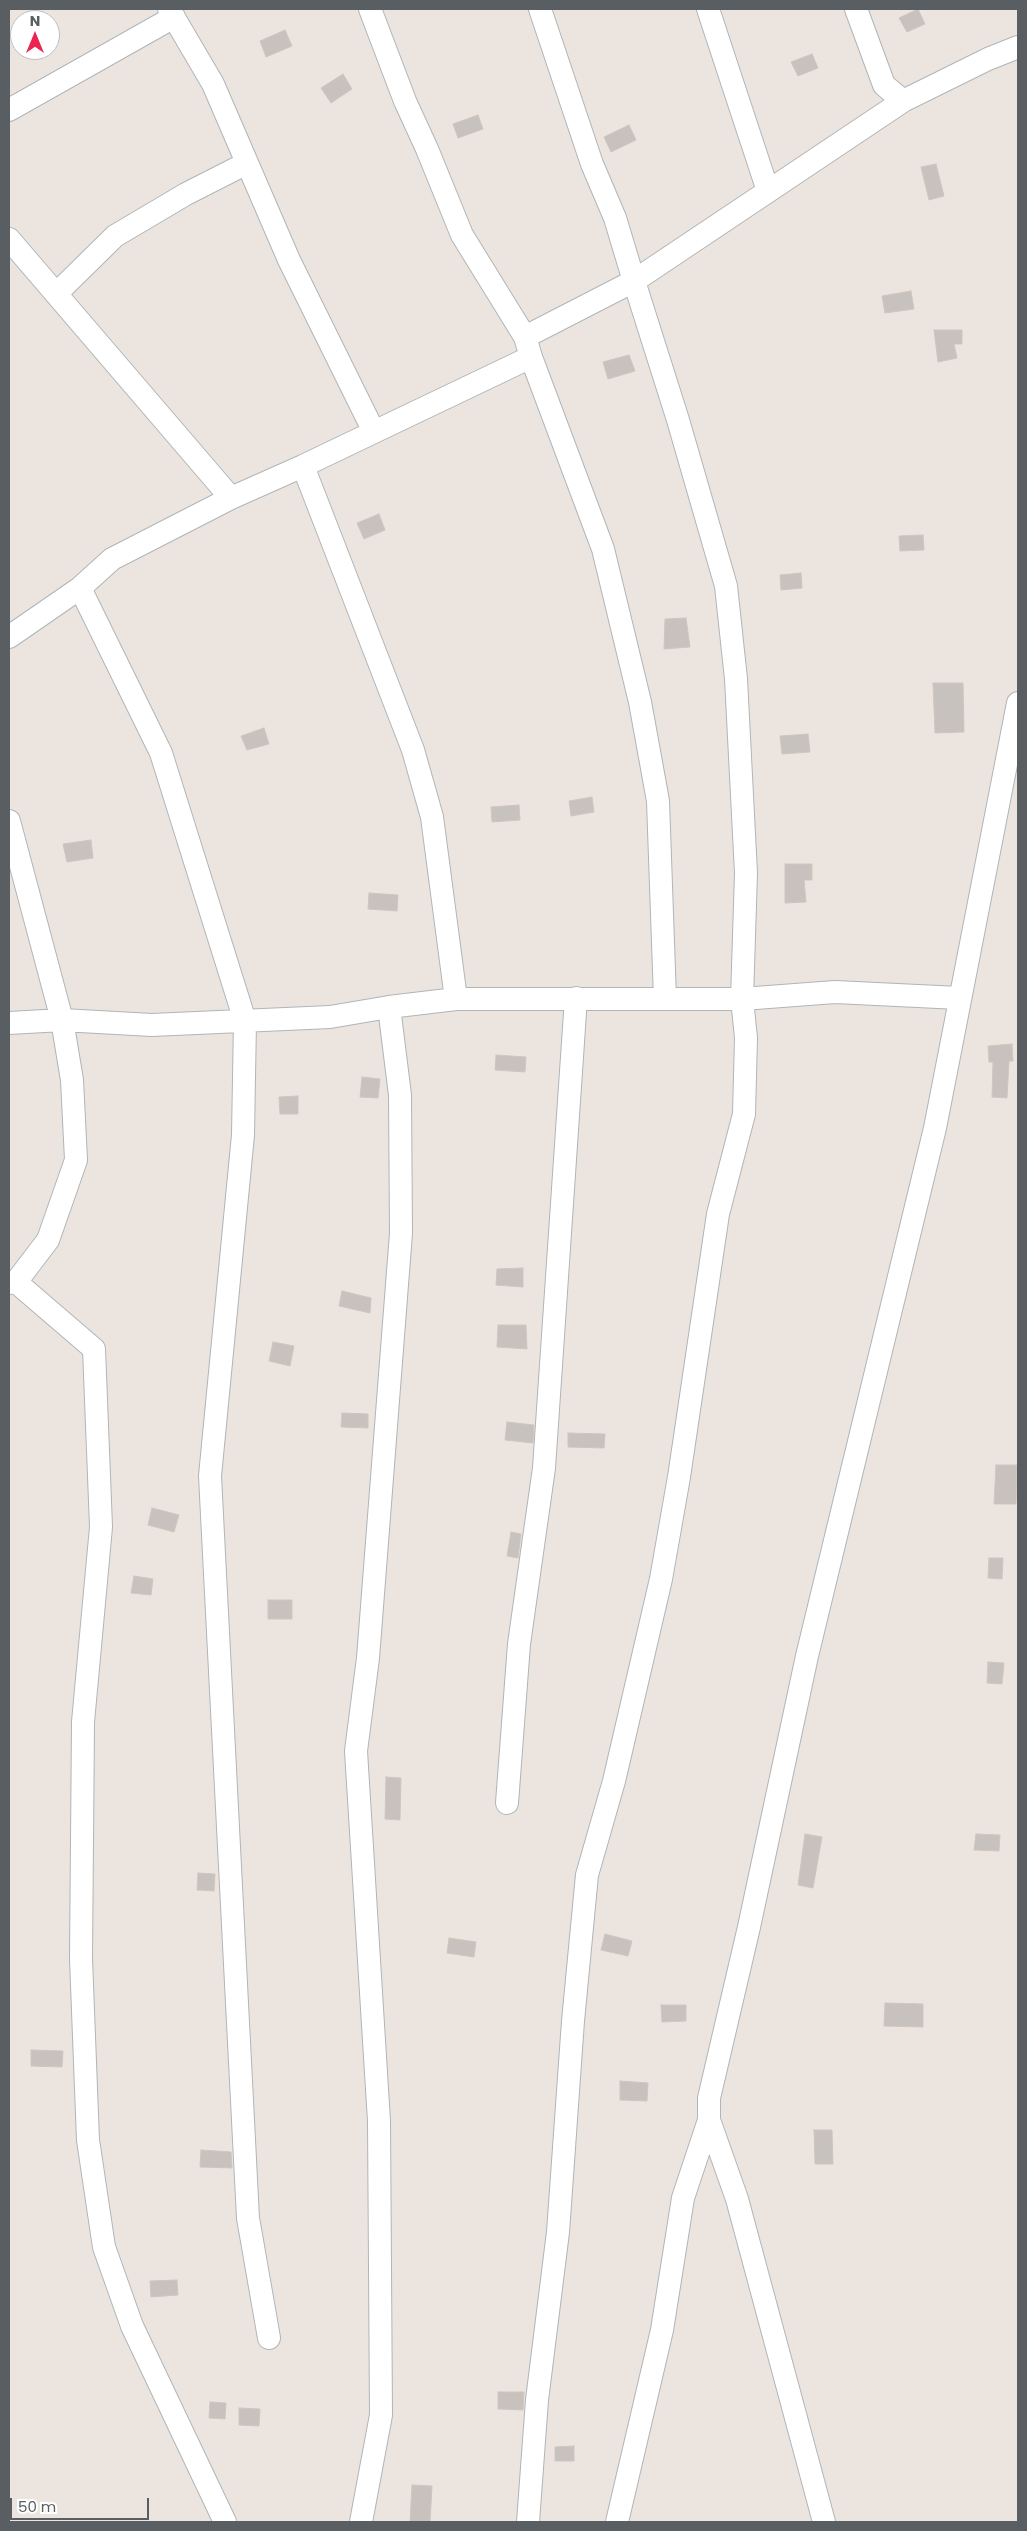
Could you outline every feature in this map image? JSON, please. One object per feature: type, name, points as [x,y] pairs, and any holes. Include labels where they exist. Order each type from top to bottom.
[{"type":"street","points":[[370,9],[405,102],[427,149],[462,235],[528,347],[603,549],[640,702],[658,801],[665,999]]},
{"type":"street","points":[[528,2522],[538,2400],[558,2232],[572,2031],[587,1875],[614,1781],[661,1579],[679,1477],[718,1214],[744,1114],[746,1038],[742,999],[746,873],[736,679],[726,586],[678,420],[615,218],[592,164],[540,9]]},
{"type":"street","points":[[708,9],[768,190]]},
{"type":"street","points":[[856,9],[884,84],[903,100]]},
{"type":"street","points":[[9,110],[171,13],[213,84],[289,260],[374,432]]},
{"type":"street","points":[[9,637],[80,588],[112,559],[231,498],[374,432],[528,347],[634,281],[903,100],[988,59],[1018,47]]},
{"type":"street","points":[[56,294],[116,236],[186,194],[248,163]]},
{"type":"street","points":[[9,239],[231,498]]},
{"type":"street","points":[[303,466],[367,626],[413,750],[432,817],[456,999]]},
{"type":"street","points":[[80,588],[161,753],[245,1022],[242,1135],[210,1476],[248,2218],[269,2338]]},
{"type":"street","points":[[617,2522],[662,2330],[683,2198],[709,2120],[709,2098],[807,1656],[935,1128],[1018,703]]},
{"type":"street","points":[[9,821],[62,1020],[72,1080],[76,1160],[48,1240],[12,1282],[94,1349],[101,1527],[83,1722],[81,1959],[88,2140],[104,2247],[132,2326],[224,2522]]},
{"type":"street","points":[[9,1022],[62,1020],[152,1025],[330,1018],[389,1007],[456,999],[742,999],[836,992],[959,998]]},
{"type":"street","points":[[508,1802],[519,1644],[544,1468],[576,998]]},
{"type":"street","points":[[361,2522],[381,2415],[380,2140],[356,1751],[368,1658],[401,1233],[400,1095],[389,1007]]},
{"type":"street","points":[[709,2120],[737,2200],[824,2522]]},
{"type":"building","points":[[918,9],[925,24],[907,32],[899,18]]},
{"type":"building","points":[[285,30],[292,46],[266,57],[260,41]]},
{"type":"building","points":[[812,54],[818,68],[798,76],[791,62]]},
{"type":"building","points":[[343,74],[352,89],[331,103],[321,88]]},
{"type":"building","points":[[478,115],[483,129],[458,138],[453,124]]},
{"type":"building","points":[[629,125],[636,140],[611,152],[604,137]]},
{"type":"building","points":[[936,164],[944,196],[929,200],[921,167]]},
{"type":"building","points":[[911,291],[914,309],[885,313],[882,296]]},
{"type":"building","points":[[934,330],[962,330],[962,344],[954,344],[957,358],[938,362]]},
{"type":"building","points":[[629,355],[635,371],[608,379],[603,362]]},
{"type":"building","points":[[379,514],[385,530],[364,539],[357,523]]},
{"type":"building","points":[[923,535],[924,550],[900,551],[899,536]]},
{"type":"building","points":[[801,573],[802,588],[781,590],[780,575]]},
{"type":"building","points":[[686,618],[690,647],[664,649],[665,619]]},
{"type":"building","points":[[933,683],[963,683],[964,732],[935,733]]},
{"type":"building","points":[[264,728],[269,744],[247,750],[241,736]]},
{"type":"building","points":[[808,734],[810,752],[782,754],[780,736]]},
{"type":"building","points":[[592,797],[594,812],[571,816],[569,801]]},
{"type":"building","points":[[519,805],[520,820],[492,822],[491,807]]},
{"type":"building","points":[[91,840],[93,858],[67,862],[63,844]]},
{"type":"building","points":[[785,864],[812,864],[812,880],[804,880],[806,902],[785,903]]},
{"type":"building","points":[[369,893],[398,895],[397,911],[368,909]]},
{"type":"building","points":[[1012,1044],[1013,1061],[1009,1061],[1007,1098],[992,1097],[993,1062],[989,1062],[988,1046]]},
{"type":"building","points":[[496,1055],[526,1057],[525,1072],[495,1070]]},
{"type":"building","points":[[362,1077],[380,1079],[378,1098],[360,1097]]},
{"type":"building","points":[[298,1096],[298,1114],[280,1114],[279,1097]]},
{"type":"building","points":[[523,1268],[523,1287],[496,1285],[497,1269]]},
{"type":"building","points":[[342,1291],[371,1298],[370,1313],[339,1306]]},
{"type":"building","points":[[498,1325],[526,1325],[527,1349],[497,1347]]},
{"type":"building","points":[[273,1342],[294,1346],[290,1366],[269,1361]]},
{"type":"building","points":[[342,1413],[368,1414],[368,1428],[341,1427]]},
{"type":"building","points":[[507,1422],[534,1425],[533,1443],[505,1440]]},
{"type":"building","points":[[568,1433],[605,1434],[604,1448],[568,1447]]},
{"type":"building","points":[[996,1465],[1017,1465],[1016,1504],[994,1504]]},
{"type":"building","points":[[152,1508],[179,1515],[174,1532],[148,1525]]},
{"type":"building","points":[[511,1532],[521,1534],[518,1558],[507,1556]]},
{"type":"building","points":[[989,1558],[1003,1558],[1002,1579],[988,1578]]},
{"type":"building","points":[[134,1576],[153,1579],[151,1595],[131,1593]]},
{"type":"building","points":[[268,1600],[292,1600],[292,1619],[268,1619]]},
{"type":"building","points":[[988,1662],[1004,1663],[1002,1684],[987,1683]]},
{"type":"building","points":[[386,1777],[401,1778],[400,1820],[385,1819]]},
{"type":"building","points":[[805,1834],[822,1837],[813,1888],[798,1885]]},
{"type":"building","points":[[976,1834],[1000,1835],[999,1851],[974,1850]]},
{"type":"building","points":[[198,1873],[215,1874],[214,1891],[197,1890]]},
{"type":"building","points":[[605,1934],[632,1941],[628,1956],[601,1950]]},
{"type":"building","points":[[449,1938],[476,1942],[474,1957],[447,1953]]},
{"type":"building","points":[[885,2003],[923,2004],[923,2027],[884,2026]]},
{"type":"building","points":[[661,2005],[686,2005],[686,2021],[662,2022]]},
{"type":"building","points":[[31,2050],[63,2051],[62,2067],[31,2066]]},
{"type":"building","points":[[620,2081],[648,2083],[647,2101],[620,2100]]},
{"type":"building","points":[[814,2130],[832,2130],[833,2164],[815,2164]]},
{"type":"building","points":[[201,2150],[231,2152],[232,2168],[200,2167]]},
{"type":"building","points":[[177,2280],[178,2295],[151,2297],[150,2281]]},
{"type":"building","points":[[498,2392],[524,2392],[523,2410],[498,2409]]},
{"type":"building","points":[[210,2402],[226,2403],[225,2419],[209,2418]]},
{"type":"building","points":[[239,2408],[260,2409],[259,2426],[239,2425]]},
{"type":"building","points":[[574,2446],[574,2461],[555,2461],[555,2447]]},
{"type":"building","points":[[412,2485],[432,2486],[430,2522],[410,2522]]}]
